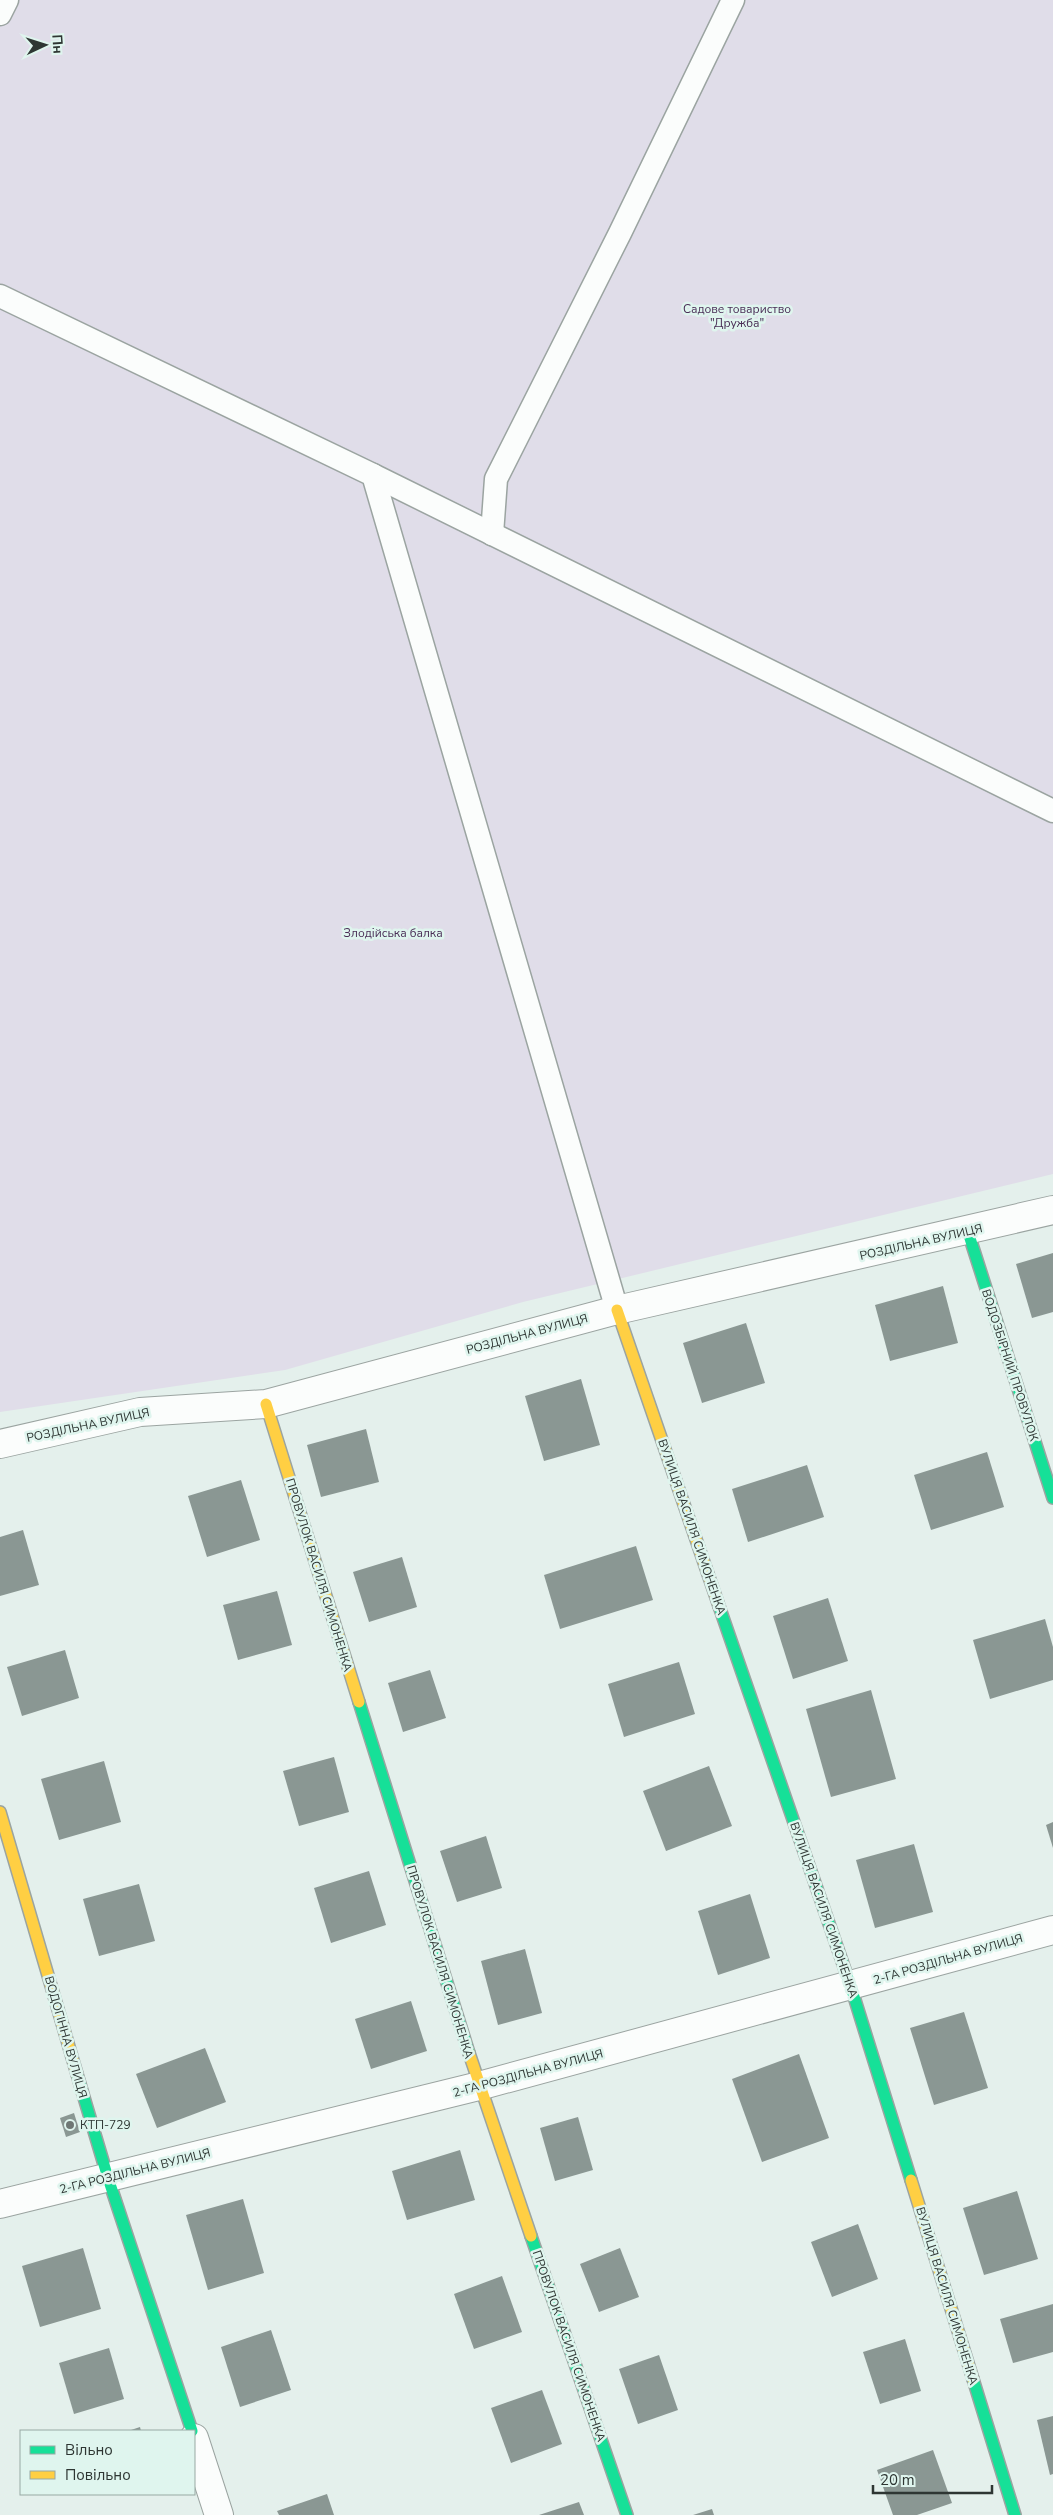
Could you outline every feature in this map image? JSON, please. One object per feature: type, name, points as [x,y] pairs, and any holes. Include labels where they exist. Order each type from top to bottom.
[{"type":"street","name":"РОЗДІЛЬНА ВУЛИЦЯ","points":[[0,1444],[140,1412],[266,1404],[618,1310],[968,1232],[1053,1210]]},
{"type":"street","name":"ВОДОЗБІРНИЙ ПРОВУЛОК","points":[[968,1232],[1053,1498]]},
{"type":"street","name":"ВУЛИЦЯ ВАСИЛЯ СИМОНЕНКА","points":[[618,1310],[850,1987],[1014,2515]]},
{"type":"street","name":"ПРОВУЛОК ВАСИЛЯ СИМОНЕНКА","points":[[266,1404],[479,2086],[627,2515]]},
{"type":"street","name":"ВОДОГІННА ВУЛИЦЯ","points":[[0,1812],[108,2178],[192,2430]]},
{"type":"street","name":"2-ГА РОЗДІЛЬНА ВУЛИЦЯ","points":[[0,2204],[479,2086],[850,1987],[1053,1930]]},
{"type":"street","points":[[195,2441],[219,2515]]},
{"type":"lane","points":[[0,14],[7,0]]},
{"type":"lane","points":[[492,534],[496,479],[620,232],[733,0]]},
{"type":"lane","points":[[0,296],[373,475],[1053,811]]},
{"type":"lane","points":[[373,475],[618,1310]]},
{"type":"green space","points":[[0,0],[1053,0],[1053,1174],[523,1302],[285,1370],[0,1412]]},
{"type":"building","points":[[1053,1253],[1053,1312],[1032,1318],[1016,1264]]},
{"type":"building","points":[[943,1286],[958,1343],[890,1361],[875,1305]]},
{"type":"building","points":[[746,1323],[765,1383],[702,1403],[683,1343]]},
{"type":"building","points":[[581,1379],[600,1445],[544,1461],[525,1396]]},
{"type":"building","points":[[366,1429],[379,1482],[321,1497],[307,1445]]},
{"type":"building","points":[[987,1452],[1004,1507],[931,1530],[914,1475]]},
{"type":"building","points":[[807,1465],[824,1517],[748,1542],[732,1489]]},
{"type":"building","points":[[241,1480],[260,1540],[207,1557],[188,1496]]},
{"type":"building","points":[[23,1530],[39,1585],[0,1596],[0,1537]]},
{"type":"building","points":[[636,1546],[653,1600],[560,1629],[544,1575]]},
{"type":"building","points":[[402,1557],[417,1607],[369,1622],[353,1572]]},
{"type":"building","points":[[277,1591],[292,1645],[238,1660],[223,1605]]},
{"type":"building","points":[[828,1598],[848,1661],[793,1679],[773,1616]]},
{"type":"building","points":[[1045,1619],[1053,1647],[1053,1680],[990,1699],[973,1640]]},
{"type":"building","points":[[65,1650],[79,1698],[22,1716],[7,1667]]},
{"type":"building","points":[[679,1662],[695,1714],[624,1737],[608,1684]]},
{"type":"building","points":[[430,1670],[446,1718],[403,1732],[388,1683]]},
{"type":"building","points":[[871,1690],[896,1779],[831,1797],[806,1709]]},
{"type":"building","points":[[334,1757],[349,1812],[299,1826],[283,1771]]},
{"type":"building","points":[[104,1761],[121,1822],[59,1840],[41,1779]]},
{"type":"building","points":[[709,1766],[732,1826],[666,1851],[643,1791]]},
{"type":"building","points":[[1053,1822],[1053,1848],[1046,1825]]},
{"type":"building","points":[[486,1836],[502,1888],[457,1902],[440,1851]]},
{"type":"building","points":[[914,1844],[933,1912],[875,1928],[856,1860]]},
{"type":"building","points":[[369,1871],[386,1925],[331,1943],[314,1888]]},
{"type":"building","points":[[139,1884],[155,1941],[99,1956],[83,1899]]},
{"type":"building","points":[[750,1894],[770,1958],[718,1975],[698,1911]]},
{"type":"building","points":[[525,1949],[542,2013],[498,2025],[481,1961]]},
{"type":"building","points":[[411,2001],[427,2051],[371,2069],[355,2019]]},
{"type":"building","points":[[964,2012],[988,2088],[934,2105],[910,2028]]},
{"type":"building","points":[[205,2048],[226,2102],[157,2128],[136,2074]]},
{"type":"building","points":[[799,2054],[829,2138],[762,2162],[732,2079]]},
{"type":"building","name":"КТП-729","points":[[74,2113],[80,2132],[66,2137],[60,2118]]},
{"type":"building","points":[[578,2117],[593,2170],[555,2181],[540,2128]]},
{"type":"building","points":[[460,2150],[475,2200],[407,2220],[392,2171]]},
{"type":"building","points":[[1017,2191],[1038,2259],[984,2275],[963,2208]]},
{"type":"building","points":[[243,2199],[264,2273],[208,2290],[186,2215]]},
{"type":"building","points":[[858,2224],[878,2279],[832,2297],[811,2242]]},
{"type":"building","points":[[83,2248],[101,2309],[40,2327],[22,2266]]},
{"type":"building","points":[[620,2248],[639,2297],[599,2312],[580,2264]]},
{"type":"building","points":[[502,2276],[522,2332],[474,2349],[454,2294]]},
{"type":"building","points":[[1053,2304],[1053,2352],[1013,2363],[1000,2319]]},
{"type":"building","points":[[271,2330],[291,2390],[240,2407],[221,2347]]},
{"type":"building","points":[[905,2339],[921,2391],[880,2404],[863,2352]]},
{"type":"building","points":[[109,2348],[124,2399],[74,2414],[59,2363]]},
{"type":"building","points":[[659,2355],[678,2410],[638,2424],[619,2369]]},
{"type":"building","points":[[542,2390],[562,2444],[511,2463],[491,2408]]},
{"type":"building","points":[[1053,2416],[1053,2474],[1050,2475],[1037,2420]]},
{"type":"building","points":[[933,2450],[952,2503],[917,2515],[893,2515],[877,2470]]},
{"type":"building","points":[[327,2494],[334,2515],[279,2515],[277,2511]]},
{"type":"building","points":[[579,2502],[584,2515],[539,2515]]},
{"type":"building","points":[[712,2509],[714,2515],[693,2515]]},
{"type":"traffic: fast","points":[[968,1232],[1053,1498]]},
{"type":"traffic: fast","points":[[719,1606],[851,1987],[911,2180]]},
{"type":"traffic: fast","points":[[359,1702],[469,2053]]},
{"type":"traffic: fast","points":[[77,2074],[108,2178],[192,2430]]},
{"type":"traffic: fast","points":[[531,2236],[627,2515]]},
{"type":"traffic: fast","points":[[973,2379],[1015,2515]]},
{"type":"traffic: slow","points":[[617,1310],[719,1606]]},
{"type":"traffic: slow","points":[[266,1404],[359,1702]]},
{"type":"traffic: slow","points":[[0,1812],[77,2074]]},
{"type":"traffic: slow","points":[[469,2053],[531,2236]]},
{"type":"traffic: slow","points":[[911,2180],[973,2379]]},
{"type":"place","name":"КТП-729","points":[[70,2125]]},
{"type":"park label","name":"Садове товариство \"Дружба\"","points":[[737,316]]},
{"type":"park label","name":"Злодійська балка","points":[[393,933]]}]
